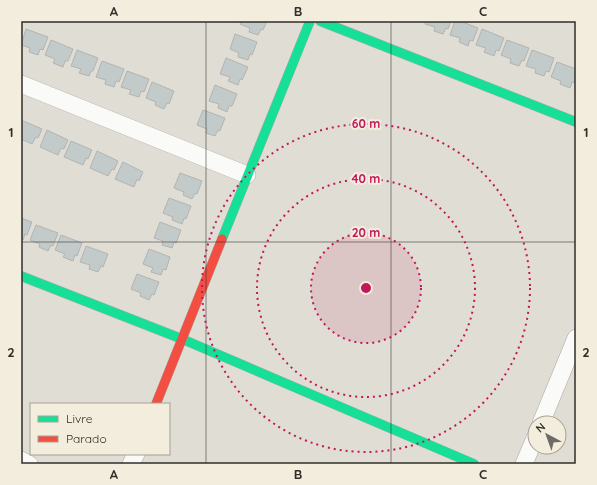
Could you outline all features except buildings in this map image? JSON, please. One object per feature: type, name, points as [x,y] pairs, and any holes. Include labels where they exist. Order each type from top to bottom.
[{"type":"street","points":[[156,403],[310,21]]},
{"type":"street","points":[[320,21],[576,122]]},
{"type":"street","points":[[21,84],[247,175]]},
{"type":"street","points":[[21,276],[182,339],[474,464]]},
{"type":"street","points":[[544,415],[576,338]]},
{"type":"street","points":[[21,460],[30,464]]},
{"type":"traffic: fast","points":[[222,239],[310,21]]},
{"type":"traffic: fast","points":[[320,21],[576,122]]},
{"type":"traffic: fast","points":[[21,276],[182,339],[474,464]]},
{"type":"traffic: jam","points":[[156,403],[222,239]]}]
